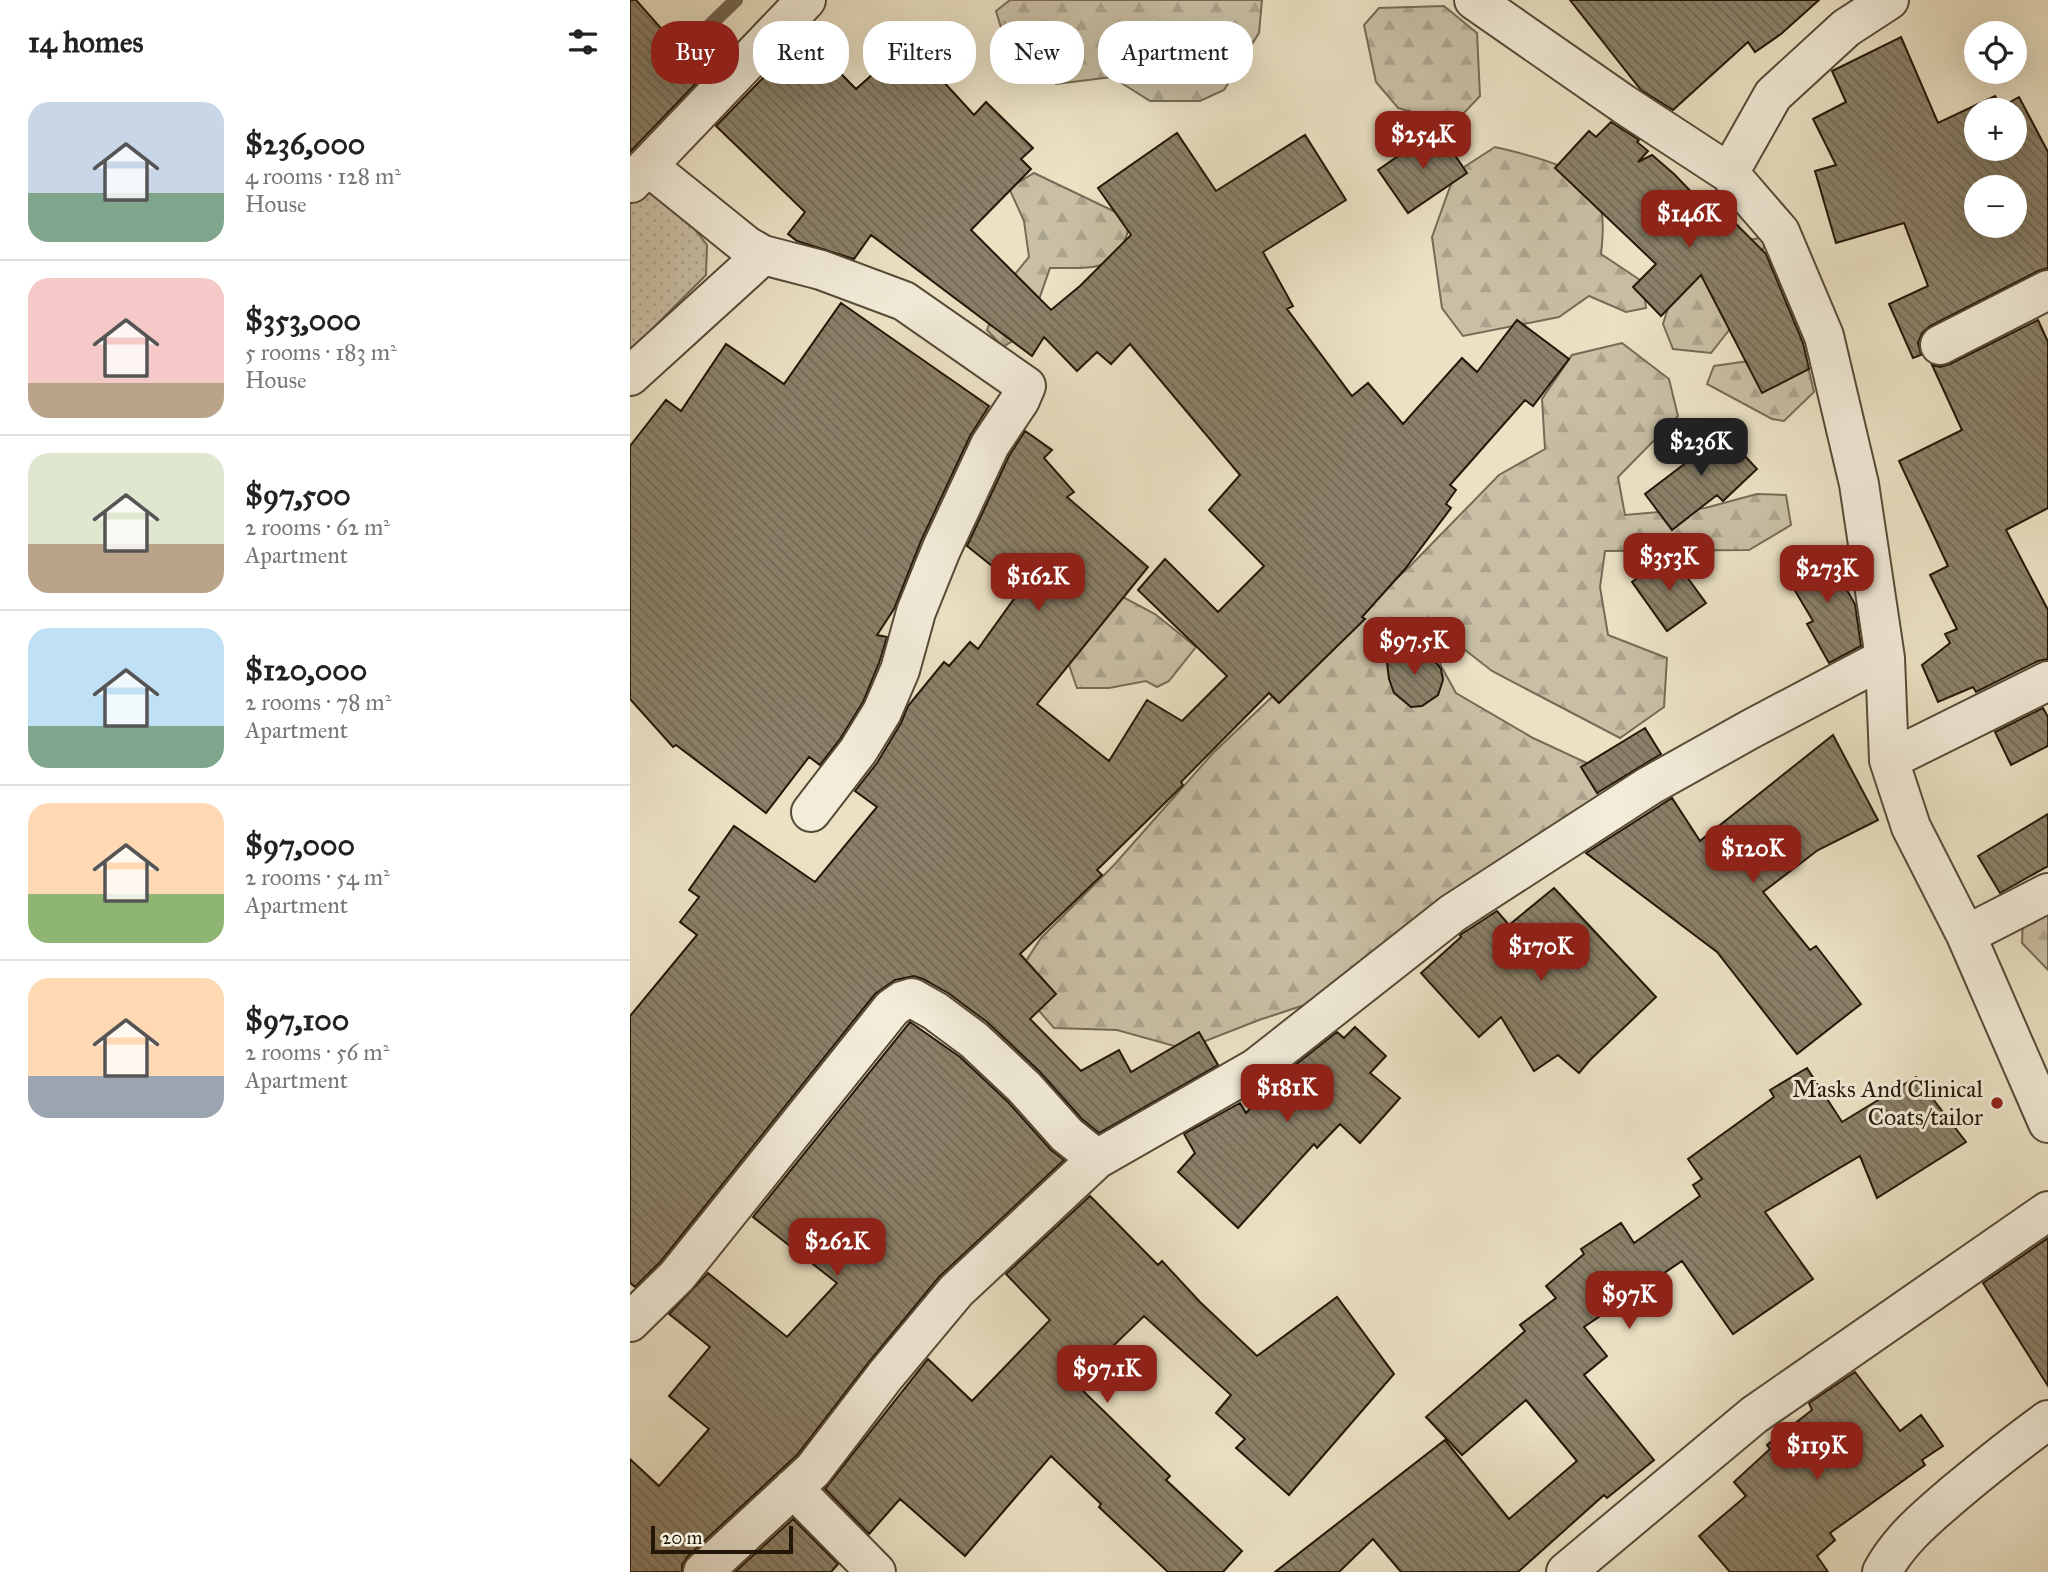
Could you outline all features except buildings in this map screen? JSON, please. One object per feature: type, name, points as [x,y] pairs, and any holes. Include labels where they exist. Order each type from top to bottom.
[{"type":"street","points":[[806,0],[639,175],[763,255],[821,270],[904,301],[1026,386],[1020,400],[990,445],[941,550],[916,612],[900,670],[882,712],[858,751],[811,812]]},
{"type":"street","points":[[1474,0],[1625,105],[1729,173],[1780,232],[1824,336],[1860,484],[1885,658],[1889,761],[1911,827],[1966,935],[2048,1123]]},
{"type":"street","points":[[1729,173],[1773,95],[1846,28],[1889,0]]},
{"type":"street","points":[[630,376],[763,255]]},
{"type":"street","points":[[1940,345],[2048,290]]},
{"type":"street","points":[[703,1572],[821,1461],[885,1376],[956,1291],[1097,1159],[1256,1068],[1453,913],[1649,786],[1885,658]]},
{"type":"street","points":[[1889,761],[2048,681]]},
{"type":"street","points":[[1966,935],[2048,893]]},
{"type":"street","points":[[630,1322],[677,1276],[892,1008],[902,1001],[912,999],[974,1040],[1024,1087],[1067,1135],[1097,1159]]},
{"type":"street","points":[[1566,1572],[1754,1415],[2048,1211]]},
{"type":"street","points":[[1882,1572],[1908,1535],[1930,1514],[2048,1420]]},
{"type":"street","points":[[793,1488],[876,1572]]},
{"type":"green space","points":[[1010,0],[1262,0],[1259,33],[1253,43],[1253,21],[1098,21],[1098,79],[1084,80],[1084,21],[999,21],[996,11]]},
{"type":"green space","points":[[1444,6],[1477,33],[1480,96],[1463,114],[1442,121],[1398,108],[1376,82],[1364,25],[1379,8]]},
{"type":"green space","points":[[1123,84],[1228,84],[1224,90],[1200,101],[1150,101]]},
{"type":"green space","points":[[1495,147],[1552,163],[1579,176],[1590,185],[1601,208],[1601,254],[1643,282],[1646,308],[1626,312],[1589,296],[1559,317],[1463,336],[1442,308],[1432,237],[1455,173]]},
{"type":"green space","points":[[1034,173],[1126,217],[1127,233],[1121,248],[1108,262],[1090,267],[1050,268],[1036,308],[1019,337],[1003,347],[987,330],[1001,291],[1029,257],[1024,221],[1009,188]]},
{"type":"green space","points":[[630,180],[672,199],[707,245],[706,275],[630,351]]},
{"type":"green space","points":[[1767,236],[1737,320],[1711,353],[1673,349],[1663,324],[1673,292],[1731,245]]},
{"type":"green space","points":[[1622,343],[1669,379],[1678,416],[1618,477],[1625,515],[1705,508],[1757,494],[1786,495],[1791,525],[1749,550],[1605,551],[1600,587],[1608,635],[1667,658],[1664,707],[1620,738],[1492,671],[1451,639],[1440,664],[1456,693],[1533,738],[1589,764],[1604,812],[1459,934],[1422,926],[1375,982],[1259,1020],[1185,1049],[1117,1030],[1054,1028],[1013,981],[1041,938],[1114,865],[1213,753],[1412,564],[1499,475],[1545,449],[1542,399],[1572,355]]},
{"type":"green space","points":[[1770,358],[1806,358],[1814,392],[1784,421],[1772,419],[1707,384],[1714,366]]},
{"type":"green space","points":[[1121,596],[1155,614],[1196,647],[1169,681],[1157,687],[1146,681],[1109,688],[1077,688],[1067,659]]},
{"type":"green space","points":[[2048,910],[2048,970],[2022,943],[2023,916]]},
{"type":"waterway","points":[[714,21],[736,0]]},
{"type":"place","name":"Masks And Clinical Coats/tailor","points":[[1997,1103]]}]
